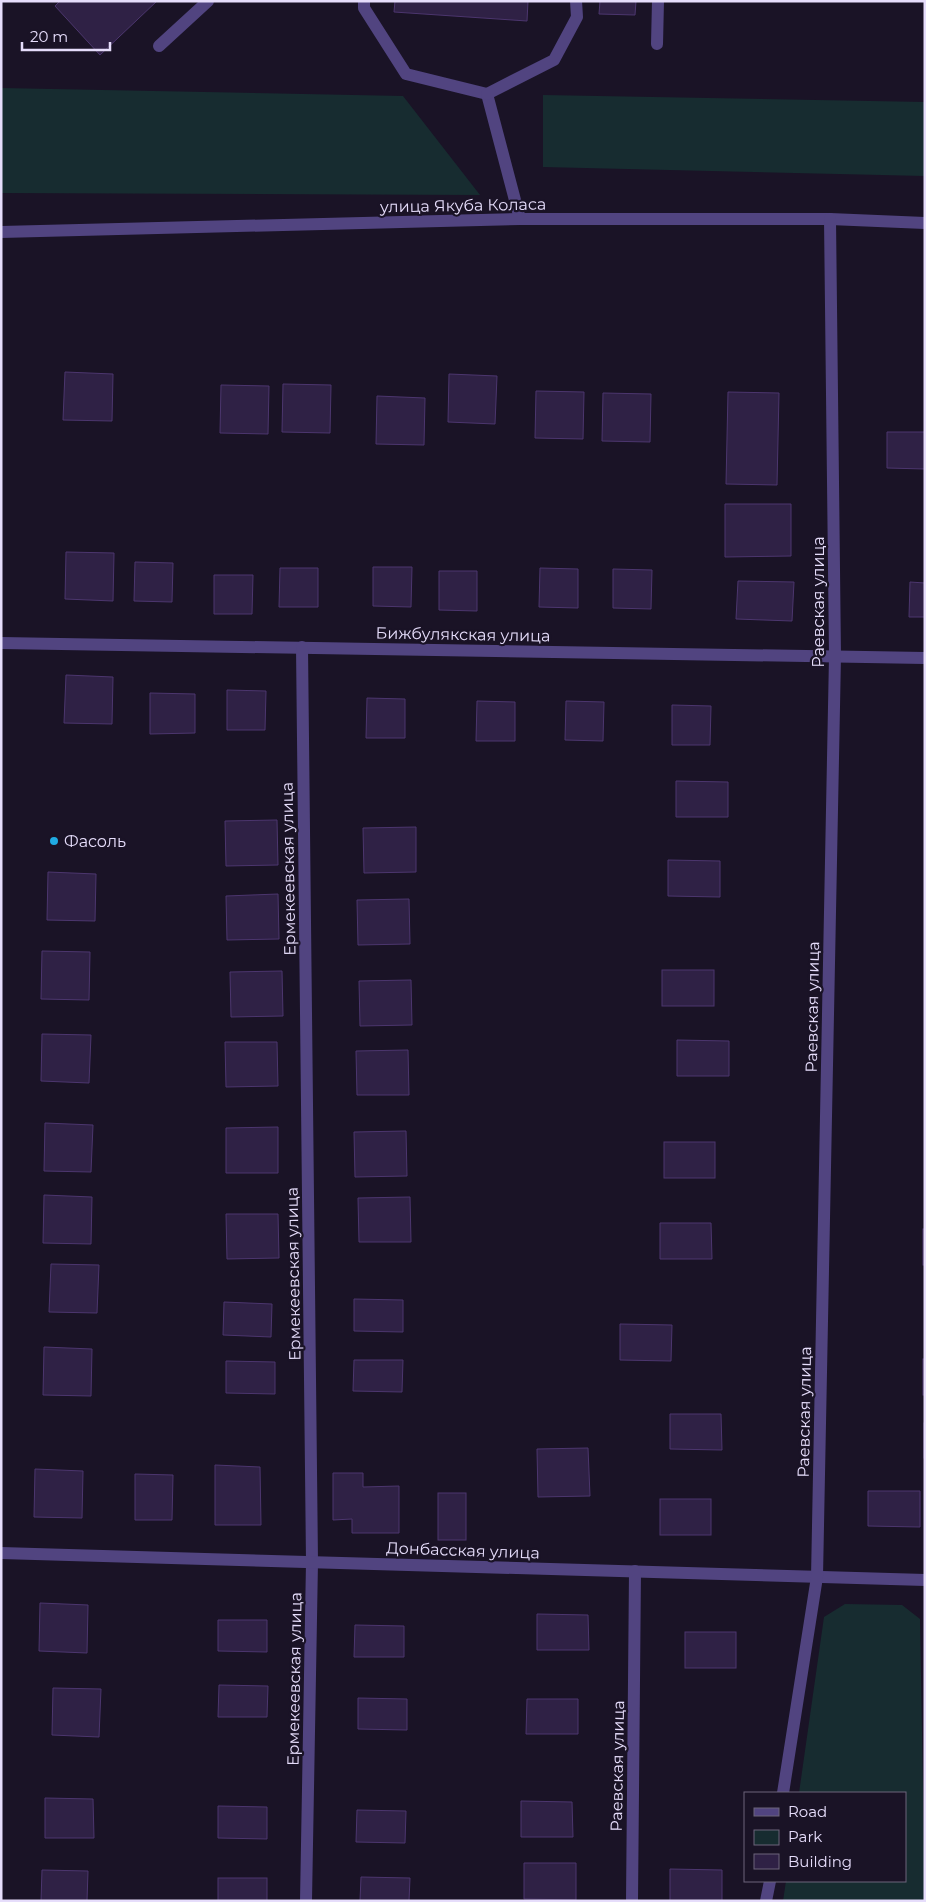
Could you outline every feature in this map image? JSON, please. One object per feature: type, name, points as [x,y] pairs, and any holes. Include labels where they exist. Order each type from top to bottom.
[{"type":"street","points":[[159,46],[208,1]]},
{"type":"street","points":[[364,1],[364,8],[406,74],[487,94],[554,60],[577,17],[576,1]]},
{"type":"street","points":[[657,44],[658,1]]},
{"type":"street","points":[[487,94],[520,219]]},
{"type":"street","name":"улица Якуба Коласа","points":[[1,232],[520,219],[830,219],[925,224]]},
{"type":"street","name":"Раевская улица","points":[[783,1792],[817,1577],[835,656],[830,219]]},
{"type":"street","name":"Бижбулякская улица","points":[[1,643],[925,658]]},
{"type":"street","name":"Ермекеевская улица","points":[[302,647],[312,1562],[306,1901]]},
{"type":"street","name":"Донбасская улица","points":[[1,1553],[925,1580]]},
{"type":"street","name":"Раевская улица","points":[[632,1901],[635,1572]]},
{"type":"street","points":[[766,1901],[770,1882]]},
{"type":"green space","points":[[1,88],[403,96],[480,195],[1,193]]},
{"type":"green space","points":[[543,95],[925,102],[925,176],[543,167]]},
{"type":"green space","points":[[845,1604],[902,1605],[920,1619],[925,1901],[783,1901],[786,1882],[906,1882],[906,1792],[799,1792],[824,1617]]},
{"type":"building","points":[[60,1],[157,1],[100,55],[55,6]]},
{"type":"building","points":[[395,1],[528,1],[527,21],[394,12]]},
{"type":"building","points":[[600,1],[636,1],[635,15],[599,14]]},
{"type":"building","points":[[65,372],[113,374],[112,421],[63,420]]},
{"type":"building","points":[[449,374],[497,376],[495,424],[448,422]]},
{"type":"building","points":[[283,384],[331,385],[330,433],[282,432]]},
{"type":"building","points":[[221,385],[269,386],[268,434],[220,433]]},
{"type":"building","points":[[536,391],[584,392],[583,439],[535,438]]},
{"type":"building","points":[[728,392],[779,393],[777,485],[726,484]]},
{"type":"building","points":[[603,393],[651,394],[650,442],[602,441]]},
{"type":"building","points":[[377,396],[425,398],[424,445],[376,444]]},
{"type":"building","points":[[887,432],[925,432],[925,469],[887,468]]},
{"type":"building","points":[[725,504],[791,504],[791,556],[725,557]]},
{"type":"building","points":[[66,552],[114,553],[113,601],[65,599]]},
{"type":"building","points":[[135,562],[173,563],[172,602],[134,601]]},
{"type":"building","points":[[373,567],[412,567],[411,607],[373,606]]},
{"type":"building","points":[[280,568],[318,568],[318,607],[279,607]]},
{"type":"building","points":[[540,568],[578,569],[578,608],[539,607]]},
{"type":"building","points":[[613,569],[652,570],[651,609],[613,608]]},
{"type":"building","points":[[439,571],[477,571],[477,611],[439,610]]},
{"type":"building","points":[[214,575],[253,575],[252,614],[214,614]]},
{"type":"building","points":[[738,581],[794,582],[792,621],[736,619]]},
{"type":"building","points":[[910,582],[925,583],[925,617],[909,617]]},
{"type":"building","points":[[66,675],[113,677],[112,724],[64,723]]},
{"type":"building","points":[[227,690],[266,691],[265,730],[227,730]]},
{"type":"building","points":[[150,693],[195,694],[195,733],[150,734]]},
{"type":"building","points":[[367,698],[405,699],[405,738],[366,738]]},
{"type":"building","points":[[477,701],[515,702],[515,741],[476,741]]},
{"type":"building","points":[[566,701],[604,702],[603,741],[565,740]]},
{"type":"building","points":[[672,705],[711,706],[710,745],[672,745]]},
{"type":"building","points":[[676,781],[728,782],[728,817],[676,817]]},
{"type":"building","points":[[277,820],[278,865],[226,866],[225,821]]},
{"type":"building","points":[[416,827],[416,872],[364,873],[363,828]]},
{"type":"building","points":[[668,860],[720,861],[720,897],[668,896]]},
{"type":"building","points":[[48,872],[96,874],[95,921],[47,920]]},
{"type":"building","points":[[278,894],[279,939],[227,940],[226,896]]},
{"type":"building","points":[[409,899],[410,944],[358,945],[357,900]]},
{"type":"building","points":[[42,951],[90,952],[89,1000],[41,999]]},
{"type":"building","points":[[662,970],[714,970],[714,1006],[662,1006]]},
{"type":"building","points":[[282,971],[283,1016],[231,1017],[230,972]]},
{"type":"building","points":[[411,980],[412,1025],[360,1026],[359,981]]},
{"type":"building","points":[[42,1034],[91,1035],[89,1083],[41,1081]]},
{"type":"building","points":[[677,1040],[729,1041],[729,1076],[677,1076]]},
{"type":"building","points":[[225,1042],[277,1042],[278,1086],[226,1087]]},
{"type":"building","points":[[408,1050],[409,1095],[357,1095],[356,1051]]},
{"type":"building","points":[[45,1123],[93,1125],[91,1172],[44,1171]]},
{"type":"building","points":[[278,1127],[278,1173],[226,1173],[226,1128]]},
{"type":"building","points":[[406,1131],[407,1176],[355,1177],[354,1132]]},
{"type":"building","points":[[664,1142],[715,1142],[715,1178],[664,1178]]},
{"type":"building","points":[[44,1195],[92,1197],[91,1244],[43,1243]]},
{"type":"building","points":[[410,1197],[411,1242],[359,1242],[358,1198]]},
{"type":"building","points":[[226,1214],[278,1214],[279,1258],[227,1259]]},
{"type":"building","points":[[660,1223],[711,1223],[712,1259],[660,1259]]},
{"type":"building","points":[[923,1229],[925,1229],[925,1265],[923,1265]]},
{"type":"building","points":[[51,1264],[99,1265],[97,1313],[49,1312]]},
{"type":"building","points":[[354,1299],[403,1300],[403,1332],[354,1331]]},
{"type":"building","points":[[224,1302],[272,1304],[271,1337],[223,1335]]},
{"type":"building","points":[[620,1324],[672,1325],[671,1361],[620,1360]]},
{"type":"building","points":[[44,1347],[92,1349],[91,1396],[43,1395]]},
{"type":"building","points":[[923,1359],[925,1359],[925,1395],[923,1395]]},
{"type":"building","points":[[354,1360],[403,1360],[402,1392],[353,1391]]},
{"type":"building","points":[[226,1361],[275,1362],[275,1394],[226,1393]]},
{"type":"building","points":[[670,1414],[721,1414],[722,1450],[670,1449]]},
{"type":"building","points":[[925,1423],[925,1458],[924,1458]]},
{"type":"building","points":[[588,1448],[590,1496],[538,1497],[537,1449]]},
{"type":"building","points":[[215,1465],[260,1467],[261,1525],[215,1525]]},
{"type":"building","points":[[35,1469],[83,1471],[82,1518],[34,1517]]},
{"type":"building","points":[[333,1473],[363,1473],[363,1487],[399,1486],[399,1533],[352,1533],[352,1519],[333,1520]]},
{"type":"building","points":[[135,1474],[173,1475],[172,1520],[135,1520]]},
{"type":"building","points":[[868,1491],[920,1491],[920,1527],[868,1526]]},
{"type":"building","points":[[438,1493],[466,1493],[466,1540],[438,1540]]},
{"type":"building","points":[[660,1499],[711,1499],[711,1535],[660,1535]]},
{"type":"building","points":[[40,1603],[88,1605],[87,1653],[39,1651]]},
{"type":"building","points":[[537,1614],[588,1615],[589,1650],[537,1650]]},
{"type":"building","points":[[218,1620],[267,1620],[267,1652],[218,1651]]},
{"type":"building","points":[[355,1625],[404,1626],[404,1657],[354,1657]]},
{"type":"building","points":[[685,1632],[736,1632],[736,1668],[685,1668]]},
{"type":"building","points":[[219,1685],[268,1686],[267,1717],[218,1717]]},
{"type":"building","points":[[53,1688],[101,1689],[99,1737],[52,1735]]},
{"type":"building","points":[[358,1698],[407,1699],[407,1730],[358,1729]]},
{"type":"building","points":[[527,1699],[578,1699],[578,1734],[526,1734]]},
{"type":"building","points":[[45,1798],[93,1799],[94,1838],[45,1838]]},
{"type":"building","points":[[521,1801],[572,1802],[573,1837],[521,1837]]},
{"type":"building","points":[[218,1806],[267,1807],[267,1839],[218,1838]]},
{"type":"building","points":[[357,1810],[406,1811],[405,1843],[356,1842]]},
{"type":"building","points":[[524,1863],[576,1863],[576,1900],[524,1899]]},
{"type":"building","points":[[670,1869],[722,1870],[722,1901],[670,1901]]},
{"type":"building","points":[[42,1870],[88,1871],[87,1901],[41,1901]]},
{"type":"building","points":[[361,1877],[410,1878],[409,1901],[360,1901]]},
{"type":"building","points":[[218,1878],[267,1878],[267,1901],[218,1901]]},
{"type":"place","name":"Фасоль","points":[[54,841]]}]
